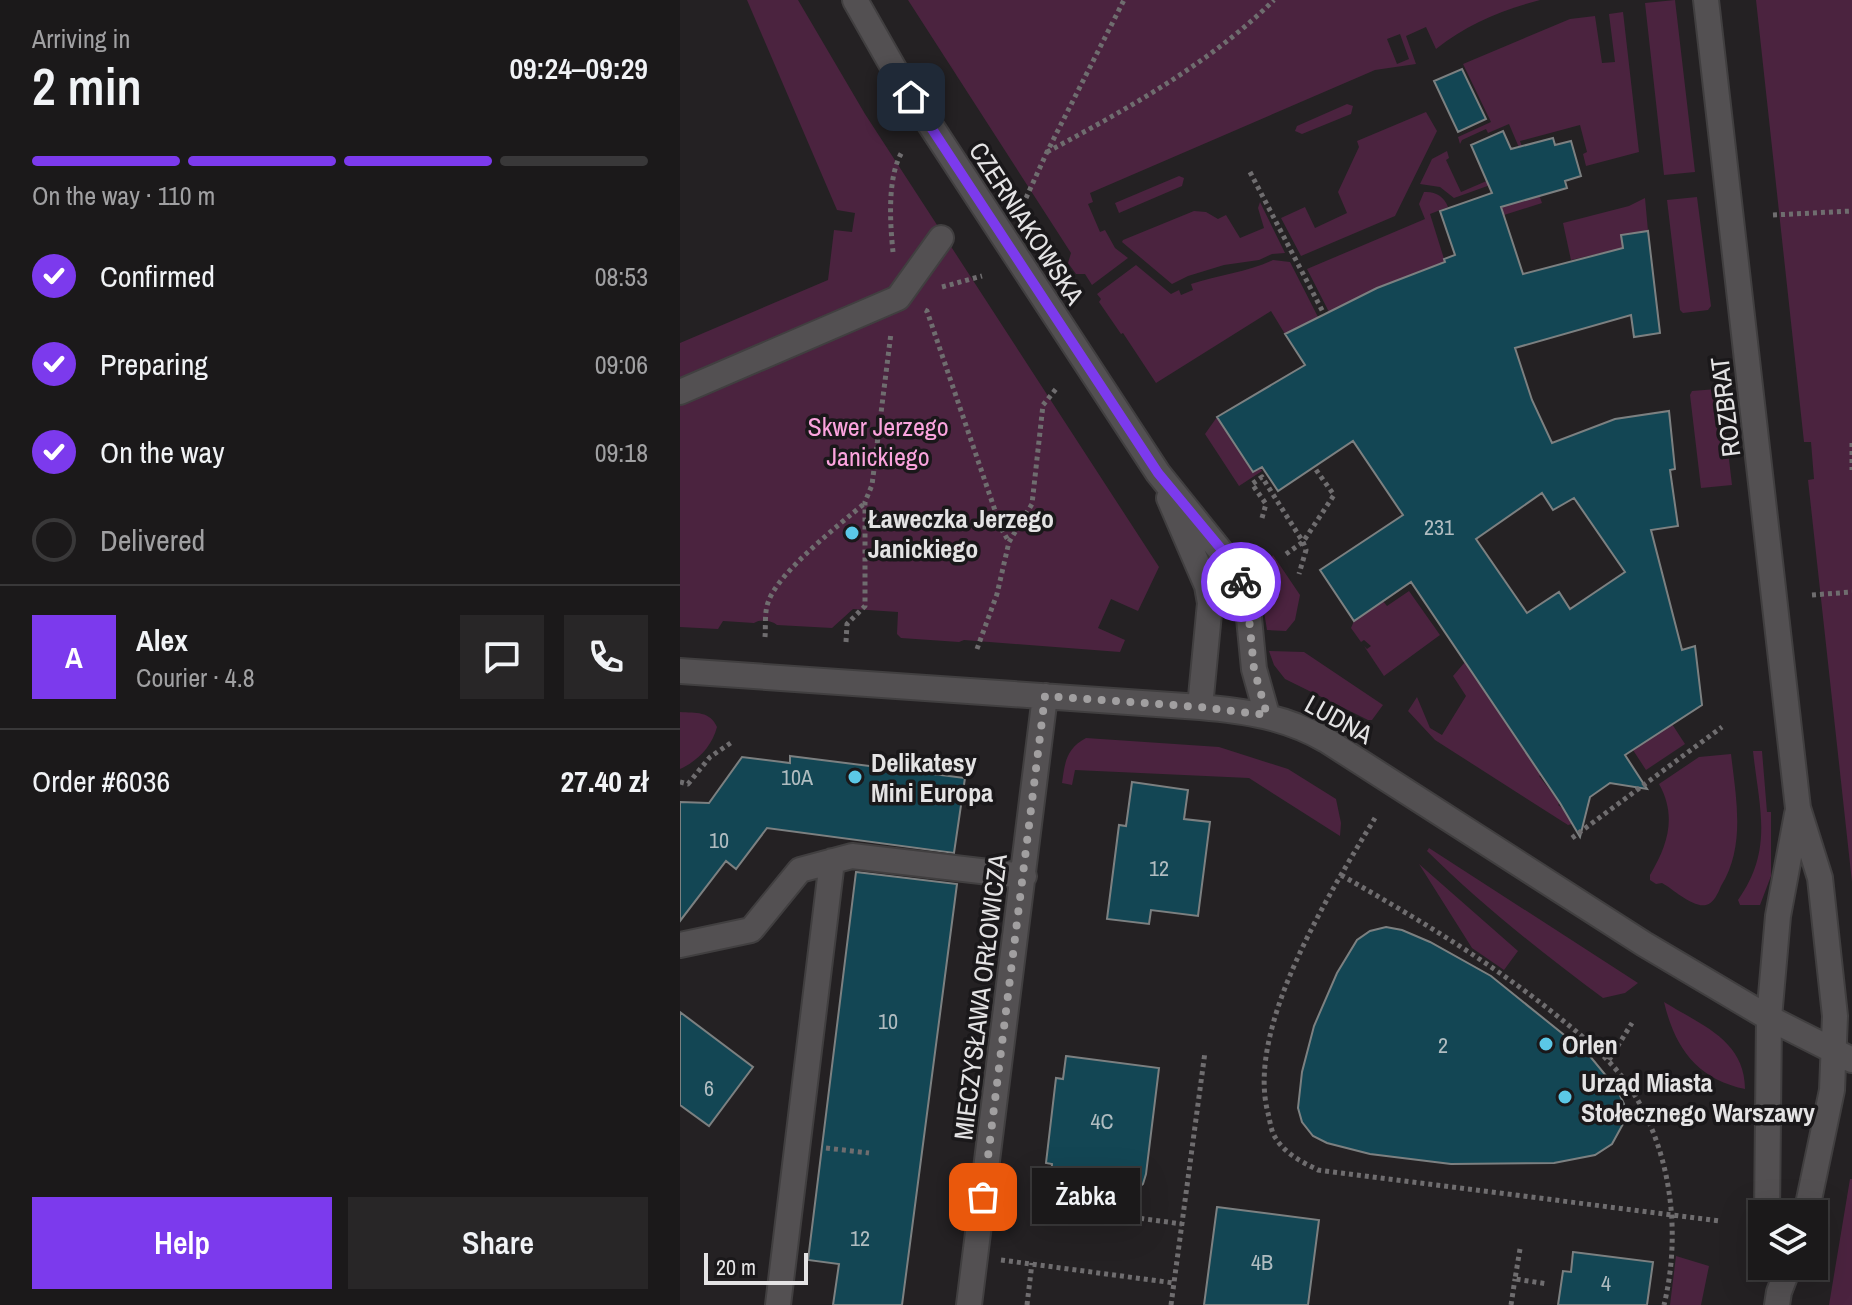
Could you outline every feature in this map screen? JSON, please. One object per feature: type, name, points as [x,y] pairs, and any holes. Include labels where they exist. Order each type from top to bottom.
[{"type":"street","name":"CZERNIAKOWSKA","points":[[855,0],[897,74],[1158,473],[1227,556],[1240,578],[1248,608],[1254,669],[1267,715]]},
{"type":"street","name":"ROZBRAT","points":[[1706,0],[1798,808],[1820,878],[1843,1056],[1809,1200]]},
{"type":"street","points":[[680,392],[898,298],[941,238]]},
{"type":"street","name":"CZERNIAKOWSKA","points":[[1158,473],[1209,595],[1211,615],[1200,707]]},
{"type":"street","name":"LUDNA","points":[[680,671],[1200,707],[1267,715],[1326,740],[1644,944],[1769,1018],[1843,1056]]},
{"type":"street","name":"MIECZYSŁAWA ORŁOWICZA","points":[[969,1305],[1045,696]]},
{"type":"street","name":"ROZBRAT","points":[[1767,1200],[1769,1018],[1778,916],[1798,808]]},
{"type":"street","points":[[680,945],[751,930],[800,870],[852,856],[1024,876]]},
{"type":"street","points":[[778,1305],[832,861]]},
{"type":"path","points":[[1026,198],[1124,0]]},
{"type":"path","points":[[1047,152],[1208,58],[1274,0]]},
{"type":"path","points":[[846,642],[847,624],[865,606],[865,502],[872,485],[898,298],[890,219],[896,161],[902,152]]},
{"type":"path","points":[[1250,172],[1324,314]]},
{"type":"path","points":[[1773,215],[1852,211]]},
{"type":"path","points":[[898,298],[927,311],[1001,528],[1009,542]]},
{"type":"path","points":[[977,649],[997,594],[1009,542],[1032,504],[1043,405],[1056,389]]},
{"type":"path","points":[[1852,443],[1852,470]]},
{"type":"path","points":[[1286,554],[1303,542],[1334,495],[1314,467]]},
{"type":"path","points":[[1262,518],[1266,504],[1252,484],[1262,477],[1303,542],[1306,550],[1299,574]]},
{"type":"path","points":[[765,637],[768,602],[777,585],[865,502]]},
{"type":"path","points":[[1812,595],[1852,592]]},
{"type":"path","points":[[1572,838],[1722,727]]},
{"type":"path","points":[[680,782],[688,784],[710,757],[732,742]]},
{"type":"path","points":[[1375,818],[1303,943],[1271,1031],[1262,1091],[1274,1136],[1296,1160],[1318,1170],[1720,1221]]},
{"type":"path","points":[[1341,875],[1477,956],[1521,986],[1609,1060],[1645,1113],[1658,1143],[1671,1215],[1669,1278],[1664,1305]]},
{"type":"path","points":[[1609,1060],[1632,1023]]},
{"type":"path","points":[[1171,1305],[1205,1052]]},
{"type":"path","points":[[821,1147],[869,1153]]},
{"type":"path","points":[[1082,1192],[1079,1210],[1182,1224]]},
{"type":"path","points":[[1511,1305],[1520,1249]]},
{"type":"path","points":[[995,1259],[1174,1283]]},
{"type":"path","points":[[1027,1305],[1032,1263]]},
{"type":"path","points":[[1515,1279],[1548,1284]]},
{"type":"green space","name":"Skwer Jerzego Janickiego","points":[[747,0],[798,0],[865,114],[1159,567],[1138,611],[1111,599],[1098,628],[1125,640],[1120,652],[901,638],[897,634],[898,612],[853,609],[832,628],[777,625],[762,621],[723,621],[718,629],[680,627],[680,343],[828,280],[834,230],[852,232],[855,213],[837,210]]},
{"type":"green space","points":[[908,0],[1540,0],[1485,19],[1436,49],[1426,27],[1406,36],[1416,64],[1375,70],[1090,193],[1093,202],[1088,204],[1100,232],[1105,230],[1115,248],[1128,258],[1092,285],[1085,274],[1076,274],[1068,263],[1071,253]],"holes":[[[1400,34],[1409,59],[1397,64],[1387,39]]]},
{"type":"green space","points":[[1675,0],[1695,172],[1664,175],[1645,3]]},
{"type":"green space","points":[[1756,0],[1852,0],[1852,882],[1808,480],[1814,479],[1811,442],[1804,442]]},
{"type":"green space","points":[[1623,12],[1639,152],[1586,166],[1583,154],[1587,152],[1580,125],[1520,141],[1542,203],[1504,215],[1493,184],[1454,198],[1440,187],[1420,184],[1432,159],[1447,151],[1449,158],[1446,160],[1461,192],[1526,164],[1509,124],[1488,133],[1486,129],[1462,140],[1460,144],[1458,137],[1491,122],[1463,64],[1570,19],[1595,16],[1602,63],[1615,62],[1609,14]]},
{"type":"green space","points":[[1347,104],[1353,106],[1351,114],[1302,134],[1295,131],[1297,126]]},
{"type":"green space","points":[[1426,112],[1437,131],[1395,216],[1301,256],[1281,218],[1305,207],[1315,228],[1347,213],[1338,192],[1359,147],[1357,141]]},
{"type":"green space","points":[[1179,176],[1184,178],[1182,186],[1119,213],[1115,203]]},
{"type":"green space","points":[[1424,192],[1439,195],[1448,207],[1430,214],[1445,262],[1377,288],[1329,312],[1307,269],[1425,219],[1419,204]]},
{"type":"green space","points":[[1697,197],[1711,306],[1708,310],[1683,313],[1680,310],[1667,200]]},
{"type":"green space","points":[[1645,198],[1648,231],[1621,235],[1623,248],[1571,260],[1563,223],[1629,206]]},
{"type":"green space","points":[[1260,202],[1285,253],[1224,265],[1172,284],[1122,242],[1194,211],[1206,212],[1218,219],[1226,215],[1240,238],[1264,228],[1258,208]]},
{"type":"green space","points":[[1273,260],[1290,262],[1318,317],[1285,334],[1271,311],[1156,383],[1099,302],[1101,299],[1097,294],[1136,265],[1171,294],[1179,290],[1181,295],[1193,290],[1191,284]]},
{"type":"green space","points":[[1692,391],[1721,391],[1732,485],[1701,488],[1690,395]]},
{"type":"green space","points":[[1217,417],[1253,472],[1260,468],[1262,471],[1239,486],[1205,434]]},
{"type":"green space","points":[[1273,555],[1300,595],[1295,620],[1286,631],[1267,630],[1259,581]]},
{"type":"green space","points":[[1409,591],[1440,635],[1384,676],[1364,646],[1367,649],[1371,646],[1364,640],[1361,642],[1351,628],[1354,621],[1383,601],[1387,606]]},
{"type":"green space","points":[[1269,651],[1304,652],[1383,705],[1372,720],[1368,720],[1285,679],[1274,665]]},
{"type":"green space","points":[[1465,662],[1572,824],[1568,825],[1435,740],[1408,711],[1417,697],[1430,728],[1442,735],[1466,696],[1453,676]]},
{"type":"green space","points":[[680,712],[706,715],[717,727],[703,752],[680,769]]},
{"type":"green space","points":[[1672,724],[1685,744],[1646,770],[1633,750]]},
{"type":"green space","points":[[1086,738],[1219,747],[1288,769],[1336,799],[1340,836],[1249,778],[1075,770],[1072,785],[1062,783],[1068,757],[1074,747]]},
{"type":"green space","points":[[1753,751],[1762,751],[1767,812],[1771,812],[1771,876],[1760,905],[1740,905],[1738,900],[1749,881],[1760,845],[1760,810]]},
{"type":"green space","points":[[1731,754],[1737,822],[1734,855],[1715,897],[1709,904],[1701,905],[1689,901],[1662,883],[1656,884],[1650,880],[1668,830],[1668,808],[1659,784],[1699,757]]},
{"type":"green space","points":[[1429,848],[1638,983],[1625,993],[1603,998],[1491,909],[1427,851]]},
{"type":"green space","points":[[1419,864],[1518,951],[1504,970],[1472,948]]},
{"type":"green space","points":[[1664,1002],[1706,1027],[1729,1046],[1738,1058],[1745,1089],[1714,1078],[1691,1059],[1675,1034]]},
{"type":"green space","points":[[1850,1179],[1852,1305],[1829,1305]]},
{"type":"green space","points":[[1676,1256],[1709,1266],[1701,1305],[1670,1305]]},
{"type":"building","points":[[1462,69],[1486,119],[1458,132],[1434,81]]},
{"type":"building","points":[[1503,131],[1511,149],[1553,138],[1555,145],[1571,141],[1581,176],[1565,181],[1567,188],[1501,207],[1523,274],[1623,248],[1621,235],[1648,231],[1660,333],[1634,337],[1631,315],[1515,348],[1532,400],[1552,443],[1615,419],[1669,411],[1675,469],[1670,470],[1678,526],[1651,530],[1682,650],[1695,646],[1702,705],[1625,755],[1647,789],[1610,783],[1590,797],[1580,837],[1411,582],[1354,621],[1320,570],[1403,515],[1353,441],[1278,491],[1262,467],[1253,472],[1217,417],[1305,365],[1285,334],[1377,288],[1445,262],[1444,259],[1455,255],[1440,211],[1492,193],[1471,145]],"holes":[[[1542,493],[1553,510],[1574,498],[1625,572],[1570,609],[1559,592],[1527,613],[1476,539]]]},
{"type":"building","points":[[790,756],[965,778],[954,853],[767,828],[736,869],[726,861],[680,921],[680,802],[709,803],[742,757],[790,763]]},
{"type":"building","points":[[1132,782],[1188,790],[1184,819],[1210,822],[1198,916],[1151,910],[1149,924],[1107,919],[1119,825],[1126,826]]},
{"type":"building","points":[[856,872],[957,884],[902,1305],[833,1305],[839,1264],[808,1260]]},
{"type":"building","points":[[1386,927],[1430,942],[1491,976],[1589,1055],[1617,1089],[1624,1104],[1623,1124],[1612,1144],[1595,1155],[1554,1163],[1451,1164],[1370,1154],[1327,1143],[1313,1136],[1302,1122],[1298,1108],[1302,1072],[1314,1026],[1337,973],[1357,940],[1370,931]]},
{"type":"building","points":[[680,1012],[753,1067],[709,1126],[680,1105]]},
{"type":"building","points":[[1066,1056],[1159,1068],[1146,1174],[1143,1184],[1132,1193],[1116,1196],[1050,1188],[1052,1164],[1046,1163],[1056,1078],[1063,1079]]},
{"type":"building","points":[[1217,1207],[1319,1220],[1308,1305],[1204,1305]]},
{"type":"building","points":[[1573,1252],[1653,1262],[1647,1305],[1558,1305],[1563,1271],[1571,1272]]},
{"type":"way so far","points":[[983,1197],[1045,696],[1267,715],[1258,690],[1248,608],[1241,582]]},
{"type":"place","name":"Ławeczka Jerzego Janickiego","points":[[852,533]]},
{"type":"place","name":"Delikatesy Mini Europa","points":[[855,777]]},
{"type":"place","name":"Orlen","points":[[1546,1044]]},
{"type":"place","name":"Urząd Miasta Stołecznego Warszawy","points":[[1565,1097]]},
{"type":"place","name":"Żabka","points":[[983,1197]]},
{"type":"route","points":[[911,97],[1158,473],[1227,556],[1241,582]]}]
